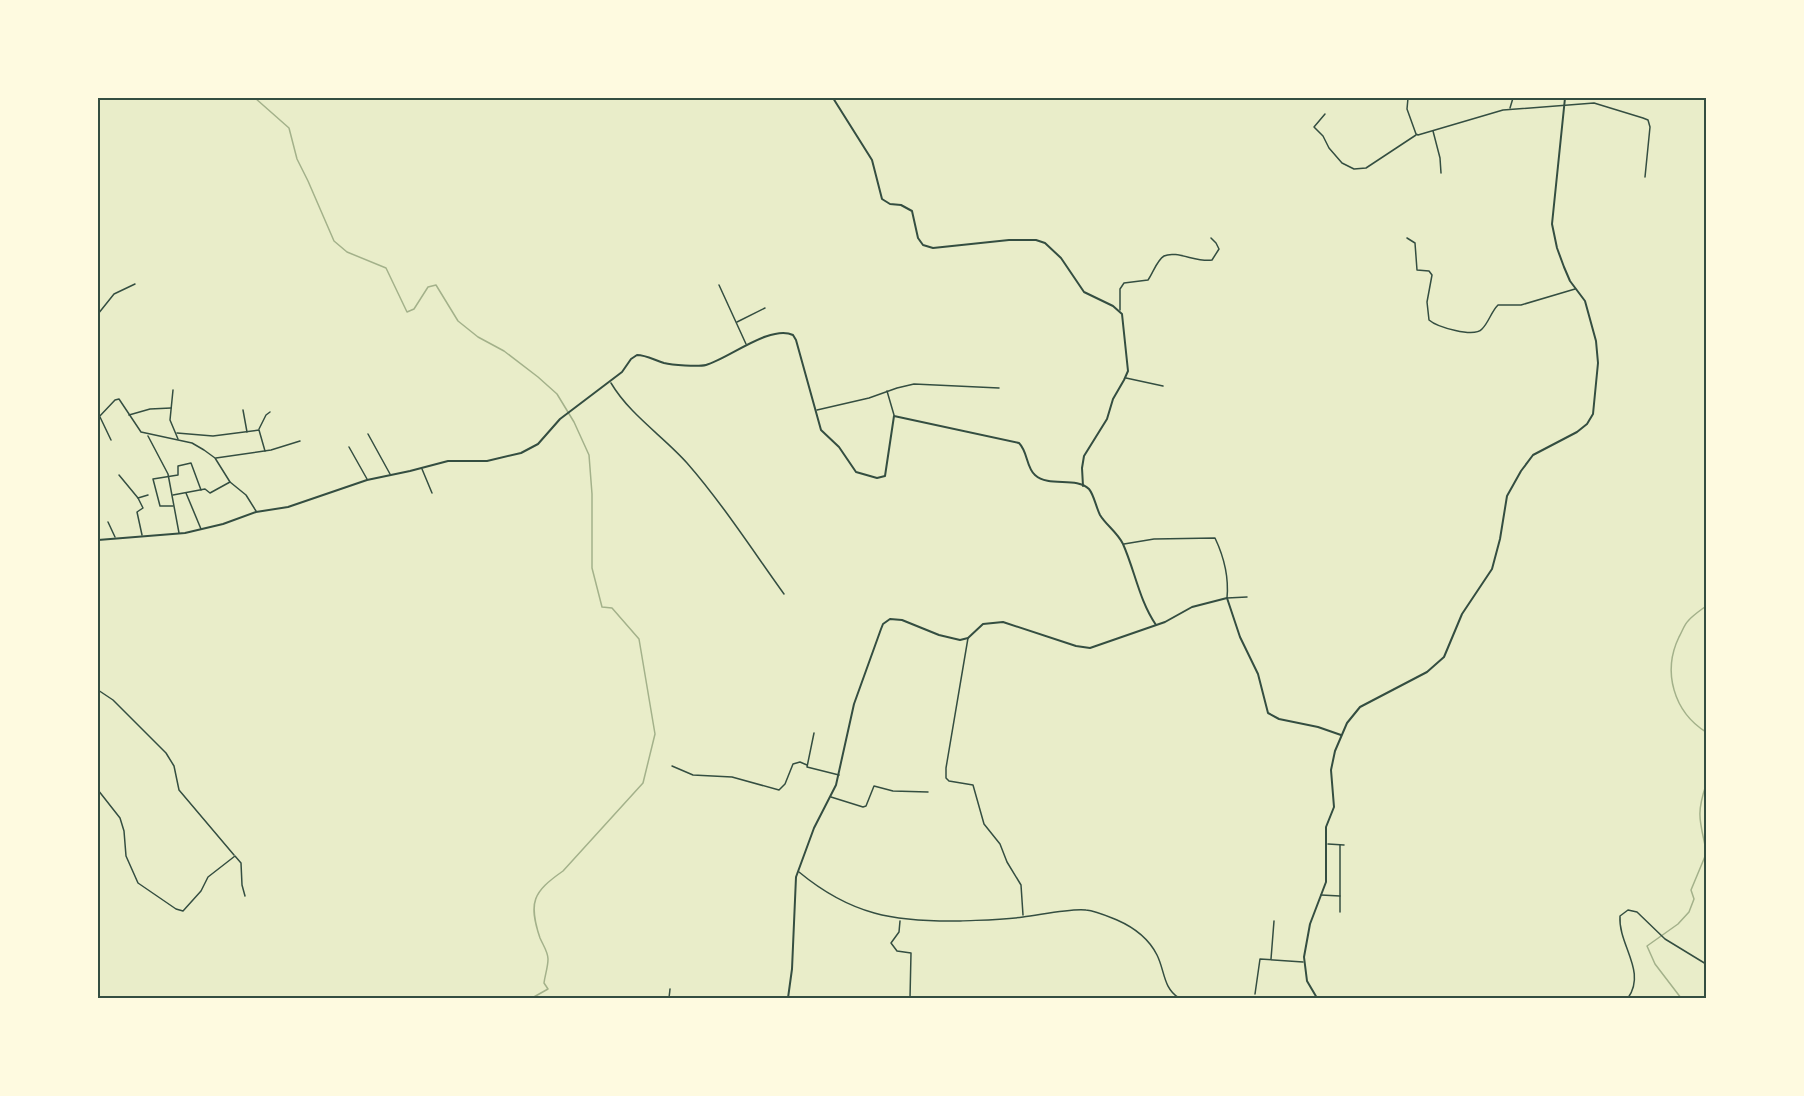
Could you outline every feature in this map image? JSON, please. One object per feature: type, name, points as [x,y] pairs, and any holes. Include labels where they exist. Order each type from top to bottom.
[{"type":"street","points":[[833,98],[872,160],[882,200],[890,204],[901,205],[912,211],[918,238],[922,245],[933,248],[1009,240],[1036,240],[1045,243],[1056,253],[1084,292],[1120,311]]},
{"type":"street","points":[[1408,98],[1407,109],[1417,135]]},
{"type":"street","points":[[1510,109],[1513,98]]},
{"type":"street","points":[[1317,999],[1307,981],[1304,963],[1308,930],[1326,882],[1326,827],[1334,807],[1332,770],[1335,751],[1341,735],[1351,717],[1360,707],[1427,672],[1444,657],[1462,614],[1492,569],[1507,496],[1521,471],[1539,450],[1576,432],[1590,421],[1594,406],[1597,348],[1584,301],[1570,281],[1564,267],[1554,238],[1552,224],[1565,98]]},
{"type":"street","points":[[1325,114],[1314,124],[1314,127],[1342,163],[1354,169],[1366,168],[1417,135],[1492,111],[1602,104],[1648,120],[1650,127],[1645,177]]},
{"type":"street","points":[[1433,130],[1441,173]]},
{"type":"street","points":[[1083,486],[1084,456],[1103,426],[1116,392],[1128,370],[1123,316],[1120,311],[1120,289],[1124,283],[1148,280],[1161,258],[1167,255],[1204,261],[1212,260],[1219,249],[1211,238]]},
{"type":"street","points":[[1407,238],[1415,243],[1417,270],[1429,271],[1432,275],[1427,302],[1429,320],[1443,329],[1476,333],[1482,329],[1498,305],[1521,305],[1576,289]]},
{"type":"street","points":[[98,314],[114,294],[135,284]]},
{"type":"street","points":[[719,285],[747,345]]},
{"type":"street","points":[[736,323],[765,309]]},
{"type":"street","points":[[98,540],[179,534],[256,512],[288,507],[367,480],[448,461],[487,461],[521,453],[538,444],[560,419],[610,382],[625,369],[634,357],[640,355],[668,364],[706,365],[747,345],[788,332],[794,335],[824,434],[839,447],[853,469],[860,474],[883,478],[887,471],[894,416],[887,391]]},
{"type":"street","points":[[1125,378],[1163,386]]},
{"type":"street","points":[[610,382],[619,397],[676,451],[699,477],[784,594]]},
{"type":"street","points":[[816,410],[869,398],[905,386],[926,384],[999,388]]},
{"type":"street","points":[[173,390],[170,420],[179,440]]},
{"type":"street","points":[[111,440],[98,417],[118,399],[124,404],[139,430],[148,435],[192,442],[215,458],[230,482],[246,495],[256,512]]},
{"type":"street","points":[[129,415],[150,409],[171,408]]},
{"type":"street","points":[[243,410],[247,433]]},
{"type":"street","points":[[265,452],[259,430],[270,411]]},
{"type":"street","points":[[894,416],[1014,440],[1024,448],[1036,476],[1083,486],[1091,492],[1100,515],[1123,544],[1140,594],[1156,625]]},
{"type":"street","points":[[177,433],[213,436],[259,430]]},
{"type":"street","points":[[368,434],[390,475]]},
{"type":"street","points":[[148,435],[168,477],[179,534]]},
{"type":"street","points":[[215,458],[224,455],[265,452],[300,441]]},
{"type":"street","points":[[350,447],[367,480]]},
{"type":"street","points":[[173,506],[160,506],[153,481],[155,479],[179,474],[178,466],[191,463],[201,490]]},
{"type":"street","points":[[422,468],[432,493]]},
{"type":"street","points":[[119,475],[138,498],[143,508],[137,512],[142,536]]},
{"type":"street","points":[[172,495],[206,489],[210,494],[230,482]]},
{"type":"street","points":[[186,492],[201,529]]},
{"type":"street","points":[[138,498],[148,495]]},
{"type":"street","points":[[108,522],[115,537]]},
{"type":"street","points":[[1123,544],[1154,539],[1215,538],[1227,574],[1227,598],[1240,637],[1260,678],[1264,704],[1268,713],[1279,719],[1341,735]]},
{"type":"street","points":[[788,999],[795,924],[795,886],[798,871],[814,828],[839,775],[854,704],[883,624],[895,619],[960,640],[968,638],[983,624],[1003,622],[1076,646],[1090,648],[1156,625],[1192,607],[1227,598],[1247,597]]},
{"type":"street","points":[[968,638],[946,778],[949,781],[973,785],[984,824],[1000,844],[1007,862],[1021,885],[1023,917]]},
{"type":"street","points":[[98,690],[113,700],[166,753],[174,766],[179,790],[241,863],[242,885],[246,896]]},
{"type":"street","points":[[807,765],[814,733]]},
{"type":"street","points":[[672,766],[693,775],[732,777],[779,790],[785,784],[793,764],[800,762],[809,768],[839,775]]},
{"type":"street","points":[[830,796],[862,807],[866,806],[874,786],[903,792],[928,792]]},
{"type":"street","points":[[98,790],[120,818],[124,831],[126,856],[138,882],[148,892],[179,911],[184,910],[196,897],[208,877],[235,856]]},
{"type":"street","points":[[1327,844],[1344,845]]},
{"type":"street","points":[[1340,845],[1340,912]]},
{"type":"street","points":[[798,871],[848,904],[880,916],[900,920],[988,921],[1083,910],[1122,922],[1152,946],[1167,988],[1179,999]]},
{"type":"street","points":[[1320,894],[1340,896]]},
{"type":"street","points":[[1628,999],[1635,979],[1620,925],[1620,916],[1626,911],[1634,911],[1665,939],[1707,964]]},
{"type":"street","points":[[900,920],[899,932],[891,943],[897,951],[911,953],[910,999]]},
{"type":"street","points":[[1271,959],[1274,921]]},
{"type":"street","points":[[1255,994],[1261,958],[1304,963]]},
{"type":"street","points":[[669,999],[670,989]]},
{"type":"waterway","points":[[255,98],[289,128],[297,159],[334,241],[347,252],[386,268],[407,312],[414,309],[428,287],[436,285],[458,321],[478,337],[504,351],[557,394],[574,422],[589,455],[592,494],[592,568],[602,607],[612,608],[639,639],[655,734],[643,783],[563,871],[539,892],[534,915],[548,956],[544,983],[548,989],[532,998]]},
{"type":"waterway","points":[[1706,606],[1685,624],[1674,650],[1672,664],[1674,690],[1679,702],[1686,714],[1706,732]]},
{"type":"waterway","points":[[1706,785],[1700,818],[1706,850]]},
{"type":"waterway","points":[[1681,998],[1655,964],[1647,946],[1678,924],[1689,912],[1694,899],[1691,890],[1706,854]]}]
